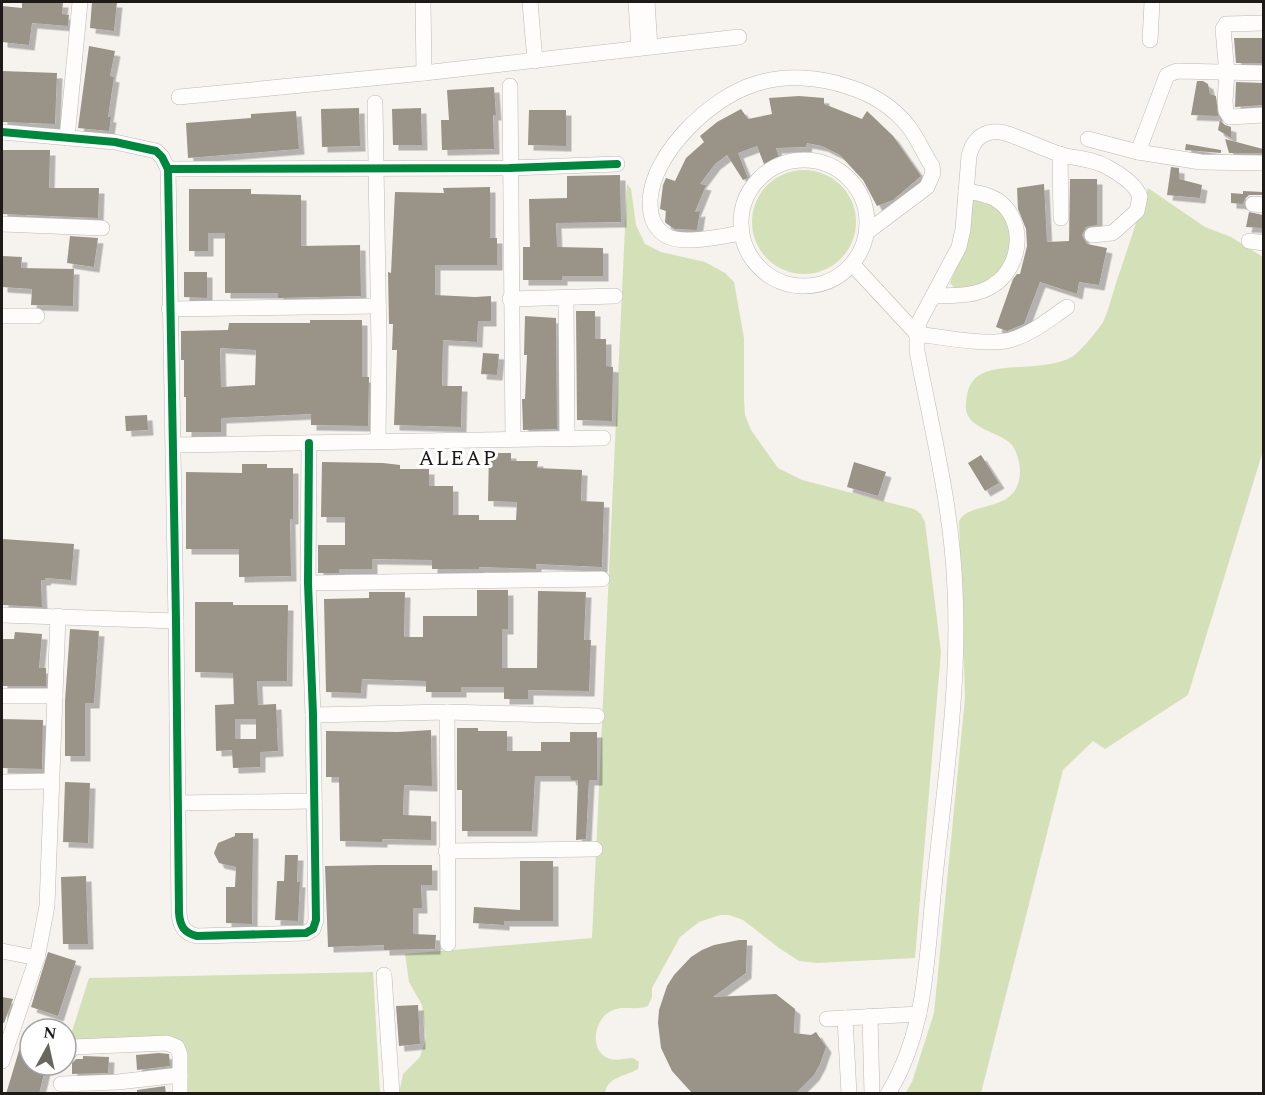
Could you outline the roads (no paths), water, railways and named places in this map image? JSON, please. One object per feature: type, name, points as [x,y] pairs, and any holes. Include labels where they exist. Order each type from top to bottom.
[{"type":"street","points":[[67,138],[81,2]]},
{"type":"street","points":[[423,2],[424,73]]},
{"type":"street","points":[[530,2],[535,61]]},
{"type":"street","points":[[636,2],[645,47]]},
{"type":"street","points":[[645,47],[647,2]]},
{"type":"street","points":[[1150,40],[1152,2]]},
{"type":"street","points":[[1263,23],[1226,24],[1223,29],[1227,74],[1226,111],[1230,117],[1263,115]]},
{"type":"street","points":[[179,97],[424,73],[739,37]]},
{"type":"street","points":[[1138,152],[1167,75],[1177,71],[1227,74],[1263,73]]},
{"type":"street","points":[[741,234],[681,240],[666,236],[655,226],[650,213],[651,194],[657,171],[680,137],[718,102],[756,83],[795,78],[832,81],[856,89],[880,101],[909,128],[932,166],[933,173],[927,187],[867,232]]},
{"type":"street","points":[[510,86],[510,299],[513,438]]},
{"type":"street","points":[[375,103],[378,441]]},
{"type":"street","points":[[888,1094],[906,1061],[922,1001],[954,682],[956,590],[952,539],[917,351],[916,334],[919,322],[959,247],[972,146],[977,139],[986,133],[995,131],[1005,133],[1060,154],[1097,162],[1133,185],[1138,191],[1140,203],[1137,211],[1112,233],[1092,235]]},
{"type":"street","points":[[2,132],[115,142],[156,151],[168,169],[180,922],[183,929],[197,936],[306,933],[313,930],[316,917],[313,715],[308,583],[309,443]]},
{"type":"street","points":[[1088,138],[1138,152],[1201,162],[1263,163]]},
{"type":"street","points":[[1060,154],[1061,218]]},
{"type":"street","points":[[797,160],[815,160],[838,170],[854,184],[868,217],[867,232],[862,250],[853,265],[835,277],[814,284],[793,284],[774,278],[758,266],[741,234],[742,211],[749,192],[761,176],[778,165],[797,160]]},
{"type":"street","points":[[168,169],[510,168],[617,164]]},
{"type":"street","points":[[933,296],[981,292],[993,286],[1010,268],[1015,257],[1016,227],[1012,215],[990,196],[966,190]]},
{"type":"street","points":[[2,224],[102,228]]},
{"type":"street","points":[[853,265],[916,334],[996,342],[1009,340],[1032,330],[1067,306]]},
{"type":"street","points":[[510,299],[615,296]]},
{"type":"street","points":[[566,298],[567,438]]},
{"type":"street","points":[[169,309],[378,306]]},
{"type":"street","points":[[2,316],[37,316]]},
{"type":"street","points":[[174,445],[603,438]]},
{"type":"street","points":[[308,583],[602,579]]},
{"type":"street","points":[[2,615],[176,621]]},
{"type":"street","points":[[2,1061],[5,1035],[37,958],[47,906],[58,616]]},
{"type":"street","points":[[2,696],[55,696]]},
{"type":"street","points":[[313,715],[447,712],[597,716]]},
{"type":"street","points":[[447,712],[448,944]]},
{"type":"street","points":[[2,782],[51,781]]},
{"type":"street","points":[[179,803],[314,801]]},
{"type":"street","points":[[446,851],[595,849]]},
{"type":"street","points":[[2,951],[37,958]]},
{"type":"street","points":[[384,975],[392,1094]]},
{"type":"street","points":[[827,1019],[919,1014]]},
{"type":"street","points":[[870,1016],[872,1094]]},
{"type":"street","points":[[845,1018],[849,1094]]},
{"type":"street","points":[[78,1047],[167,1043],[177,1047],[180,1055],[180,1094]]},
{"type":"street","points":[[61,1089],[180,1075]]},
{"type":"district","name":"ALEAP","points":[[458,459]]}]
